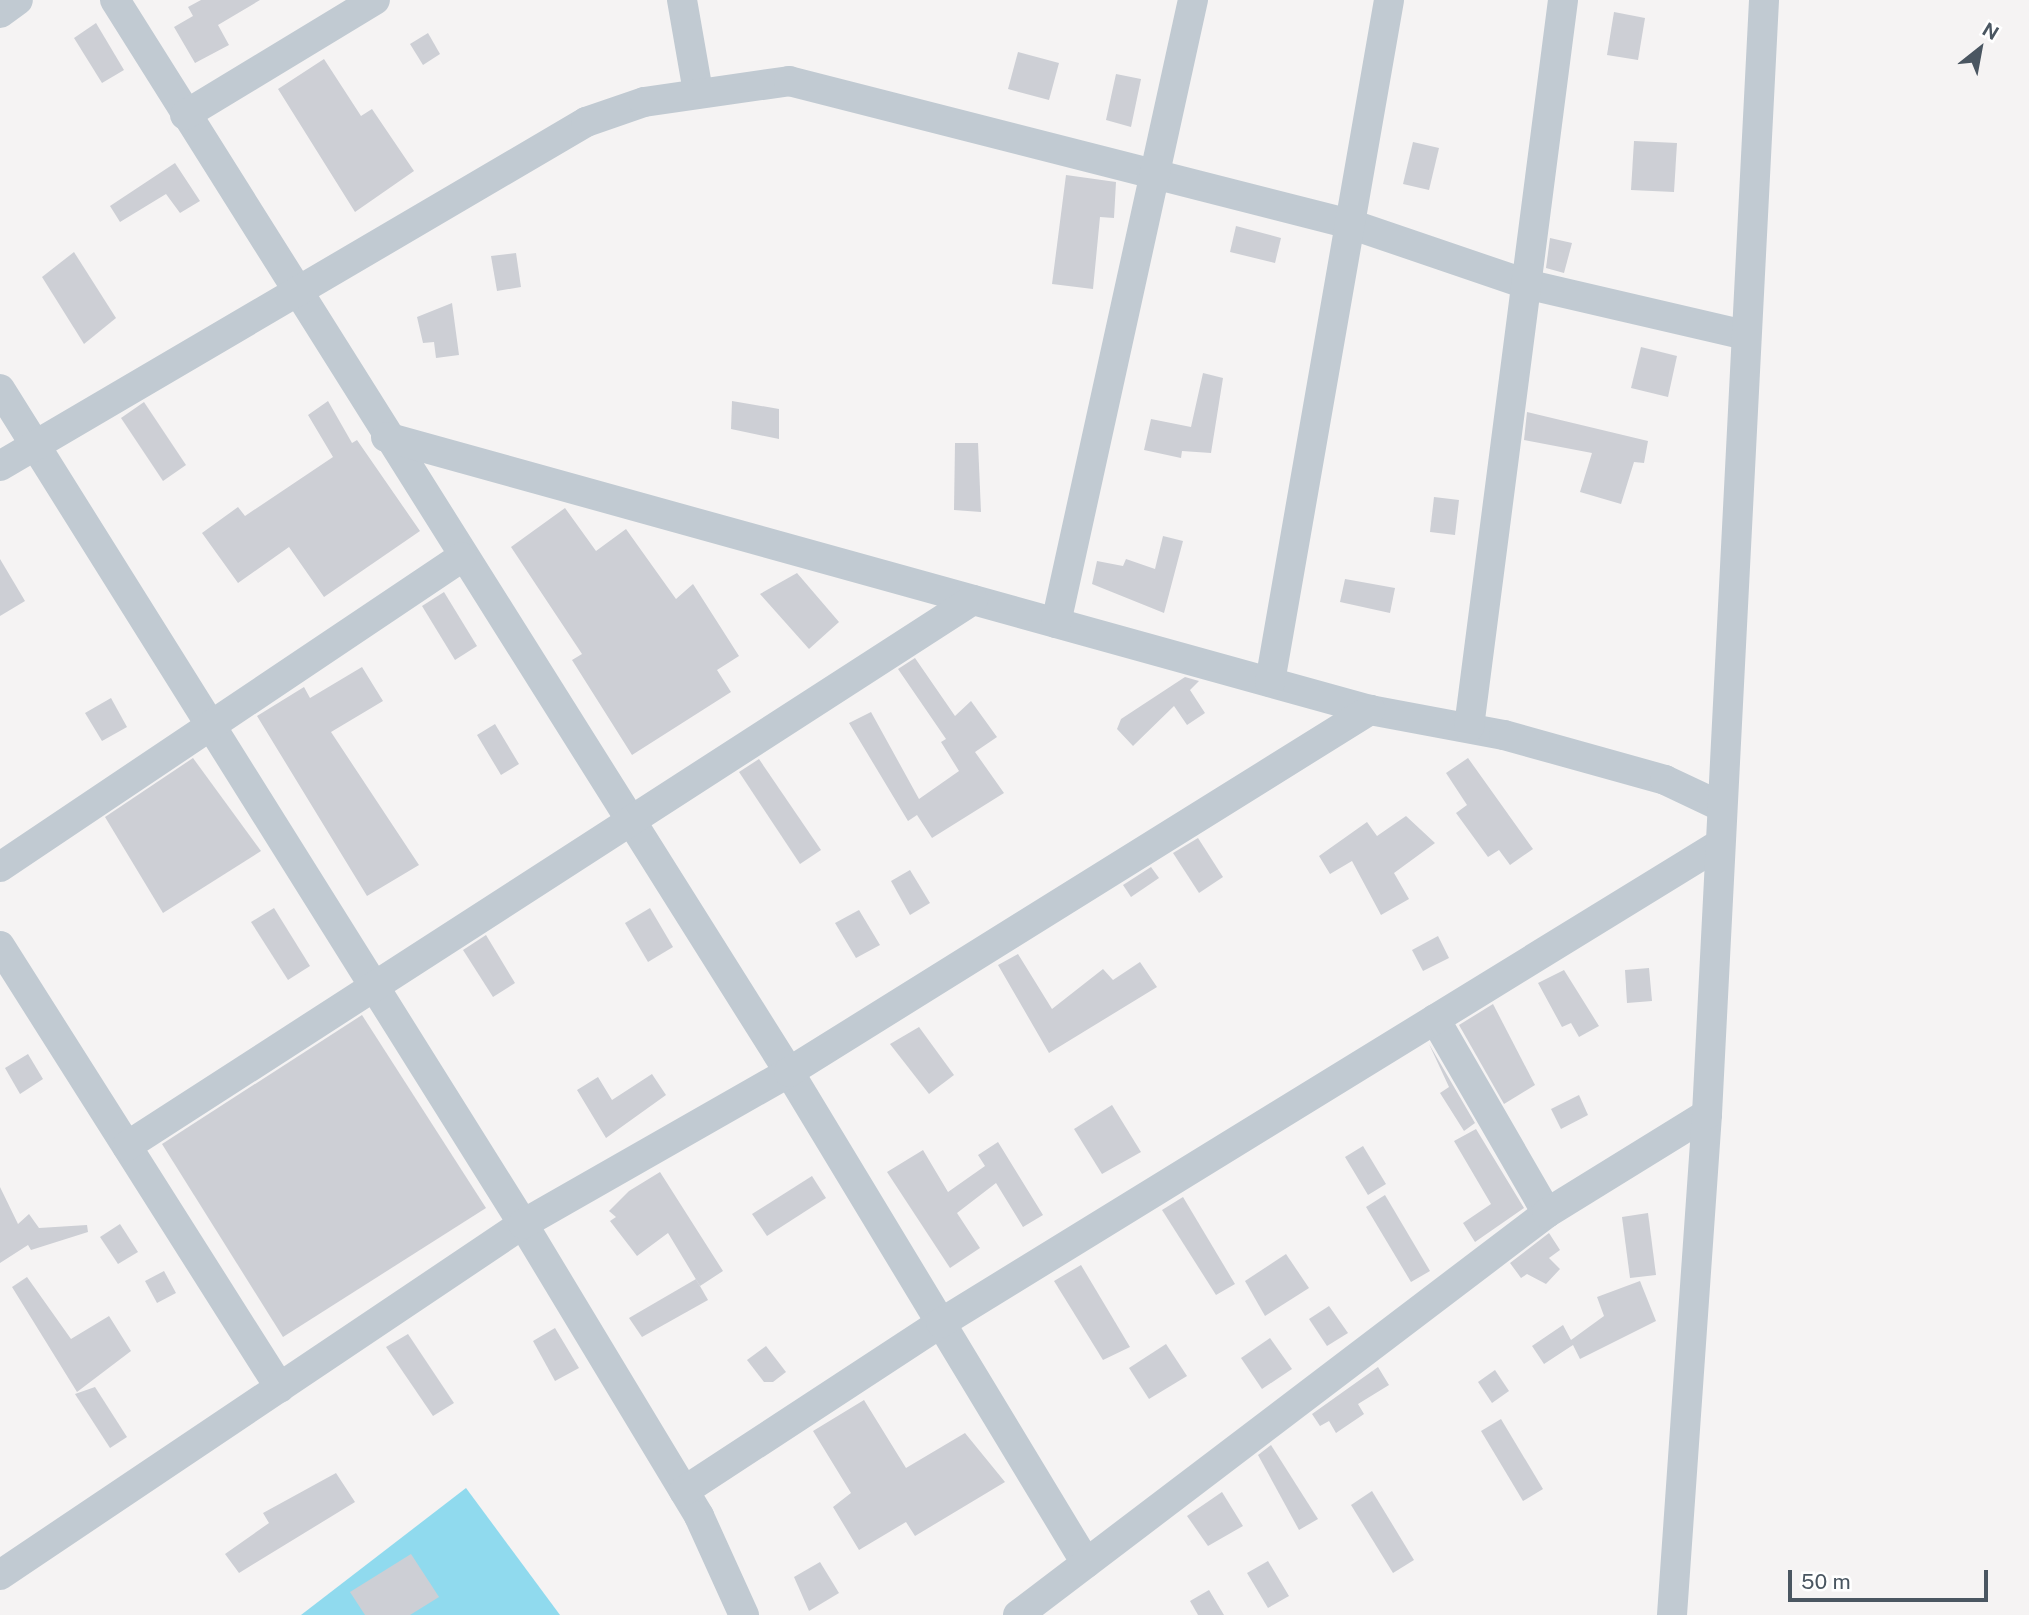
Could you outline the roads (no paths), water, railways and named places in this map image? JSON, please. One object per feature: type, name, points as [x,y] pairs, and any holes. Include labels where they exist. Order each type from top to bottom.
[{"type":"street","points":[[0,13],[18,0]]},
{"type":"street","points":[[115,0],[386,437],[789,1072],[1086,1563]]},
{"type":"street","points":[[185,115],[375,0]]},
{"type":"street","points":[[682,0],[698,92]]},
{"type":"street","points":[[1056,623],[1194,0]]},
{"type":"street","points":[[1270,682],[1389,0]]},
{"type":"street","points":[[1469,727],[1563,0]]},
{"type":"street","points":[[1672,1615],[1707,1114],[1764,0]]},
{"type":"street","points":[[0,466],[32,443],[586,122],[698,92],[789,81],[1350,224],[1526,284],[1745,335]]},
{"type":"street","points":[[0,389],[523,1224],[684,1491],[744,1615]]},
{"type":"street","points":[[386,437],[1370,710],[1469,727],[1665,780],[1722,807]]},
{"type":"street","points":[[0,867],[463,557]]},
{"type":"street","points":[[127,1146],[372,985],[973,600]]},
{"type":"street","points":[[1,1573],[523,1224],[789,1072],[1370,710]]},
{"type":"street","points":[[684,1491],[941,1323],[1720,844]]},
{"type":"street","points":[[0,946],[280,1388]]},
{"type":"street","points":[[1435,1019],[1547,1213]]},
{"type":"street","points":[[1018,1615],[1547,1213],[1707,1114]]},
{"type":"water","points":[[466,1488],[560,1615],[301,1615]]}]
